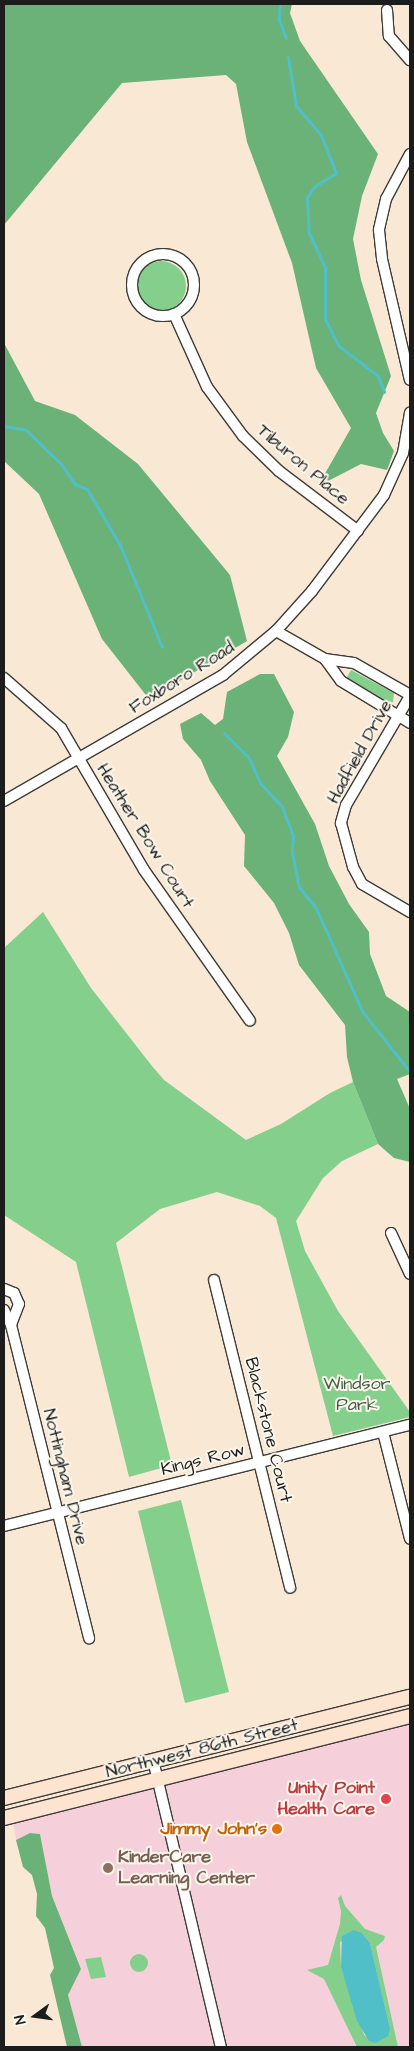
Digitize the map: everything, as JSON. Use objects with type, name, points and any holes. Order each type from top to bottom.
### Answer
[{"type":"main road","name":"Northwest 86th Street","points":[[4,1798],[410,1697]]},
{"type":"main road","name":"Northwest 86th Street","points":[[4,1818],[410,1716]]},
{"type":"street","points":[[388,10],[389,36],[410,60]]},
{"type":"street","points":[[410,154],[386,199],[379,230],[382,259],[410,373],[410,380]]},
{"type":"street","points":[[150,257],[176,257],[192,274],[192,298],[174,314],[157,316],[137,301],[134,276],[150,257]]},
{"type":"street","name":"Tiburon Place","points":[[174,314],[208,387],[243,436],[279,471],[358,531]]},
{"type":"street","name":"Foxboro Road","points":[[4,801],[223,675],[276,631],[358,531],[395,474],[410,413]]},
{"type":"street","points":[[276,631],[326,658],[354,663],[410,696]]},
{"type":"street","points":[[326,658],[341,681],[410,723]]},
{"type":"street","name":"Heather Bow Court","points":[[4,678],[61,728],[77,759],[161,896],[250,1020]]},
{"type":"street","name":"Hadfield Drive","points":[[410,696],[346,805],[341,823],[353,867],[362,884],[410,912]]},
{"type":"street","points":[[391,1233],[410,1274]]},
{"type":"street","name":"Blackstone Court","points":[[214,1280],[290,1588]]},
{"type":"street","name":"Nottingham Drive","points":[[4,1289],[14,1293],[19,1304],[11,1324]]},
{"type":"street","name":"Nottingham Drive","points":[[4,1310],[11,1324],[88,1638]]},
{"type":"street","name":"Kings Row","points":[[4,1526],[410,1425]]},
{"type":"street","points":[[383,1432],[410,1539]]},
{"type":"street","points":[[153,1760],[221,2047]]},
{"type":"shaded area","points":[[410,1723],[410,2047],[82,2047],[68,1995],[81,1968],[52,1896],[40,1834],[30,1833],[16,1840],[13,1822]]},
{"type":"green space","points":[[4,4],[292,4],[290,13],[300,41],[378,154],[362,196],[353,239],[361,280],[391,376],[376,413],[383,433],[394,451],[387,470],[361,464],[328,481],[323,477],[351,428],[316,368],[292,263],[247,142],[236,84],[226,75],[122,83],[4,225]]},
{"type":"green space","points":[[156,261],[166,261],[179,268],[186,281],[186,291],[179,304],[166,311],[156,311],[147,307],[140,300],[136,291],[136,281],[140,272],[147,265]]},
{"type":"green space","points":[[4,343],[35,401],[75,415],[138,464],[230,575],[247,641],[149,699],[102,639],[39,494],[4,461]]},
{"type":"green space","points":[[351,670],[394,693],[393,702],[387,704],[346,679]]},
{"type":"green space","points":[[260,674],[274,674],[294,712],[288,737],[277,756],[315,824],[329,866],[349,904],[369,932],[370,954],[386,996],[410,1012],[410,1074],[397,1079],[410,1109],[410,1162],[394,1158],[378,1144],[353,1082],[347,1057],[345,1025],[299,965],[289,933],[274,903],[244,866],[245,835],[210,781],[201,760],[183,739],[180,724],[201,713],[215,725],[223,719],[227,692]]},
{"type":"green space","name":"Windsor Park","points":[[43,912],[91,988],[164,1080],[246,1140],[281,1124],[330,1093],[353,1082],[378,1144],[342,1161],[323,1178],[296,1221],[305,1251],[338,1311],[410,1412],[410,1417],[333,1436],[276,1218],[260,1206],[217,1192],[160,1209],[116,1243],[172,1465],[129,1477],[76,1262],[4,1215],[4,948]]},
{"type":"green space","points":[[181,1500],[229,1692],[185,1703],[138,1511]]},
{"type":"green space","points":[[30,1833],[40,1834],[52,1896],[81,1969],[68,1995],[82,2047],[67,2047],[50,1975],[54,1968],[45,1928],[36,1916],[37,1894],[32,1875],[23,1867],[16,1840]]},
{"type":"green space","points":[[341,1895],[345,1906],[365,1929],[385,1936],[384,1940],[376,1947],[398,2047],[357,2047],[324,1979],[307,1970],[328,1965],[340,1924],[341,1911],[338,1898]],"holes":[[[362,1933],[370,1943],[390,2028],[376,2043],[364,2035],[341,1967],[340,1942]]]},
{"type":"green space","points":[[139,1954],[145,1957],[148,1963],[145,1969],[139,1972],[133,1969],[130,1963],[133,1957]]},
{"type":"green space","points":[[101,1957],[106,1977],[91,1979],[85,1959]]},
{"type":"water","points":[[354,1930],[362,1933],[370,1943],[390,2028],[388,2036],[376,2043],[369,2041],[357,2021],[341,1967],[342,1936]]},
{"type":"waterway","points":[[280,4],[279,20],[286,38]]},
{"type":"waterway","points":[[288,57],[296,106],[321,135],[336,173],[314,187],[307,197],[309,233],[325,267],[325,319],[339,346],[378,376],[384,392]]},
{"type":"waterway","points":[[4,426],[26,430],[62,465],[75,484],[87,489],[120,545],[162,647]]},
{"type":"waterway","points":[[224,733],[249,758],[260,783],[282,807],[293,836],[292,852],[299,887],[316,908],[362,1011],[410,1072]]},
{"type":"place","name":"Unity Point Health Care","points":[[386,1799]]},
{"type":"place","name":"Jimmy John's","points":[[277,1829]]},
{"type":"place","name":"KinderCare Learning Center","points":[[108,1868]]}]
